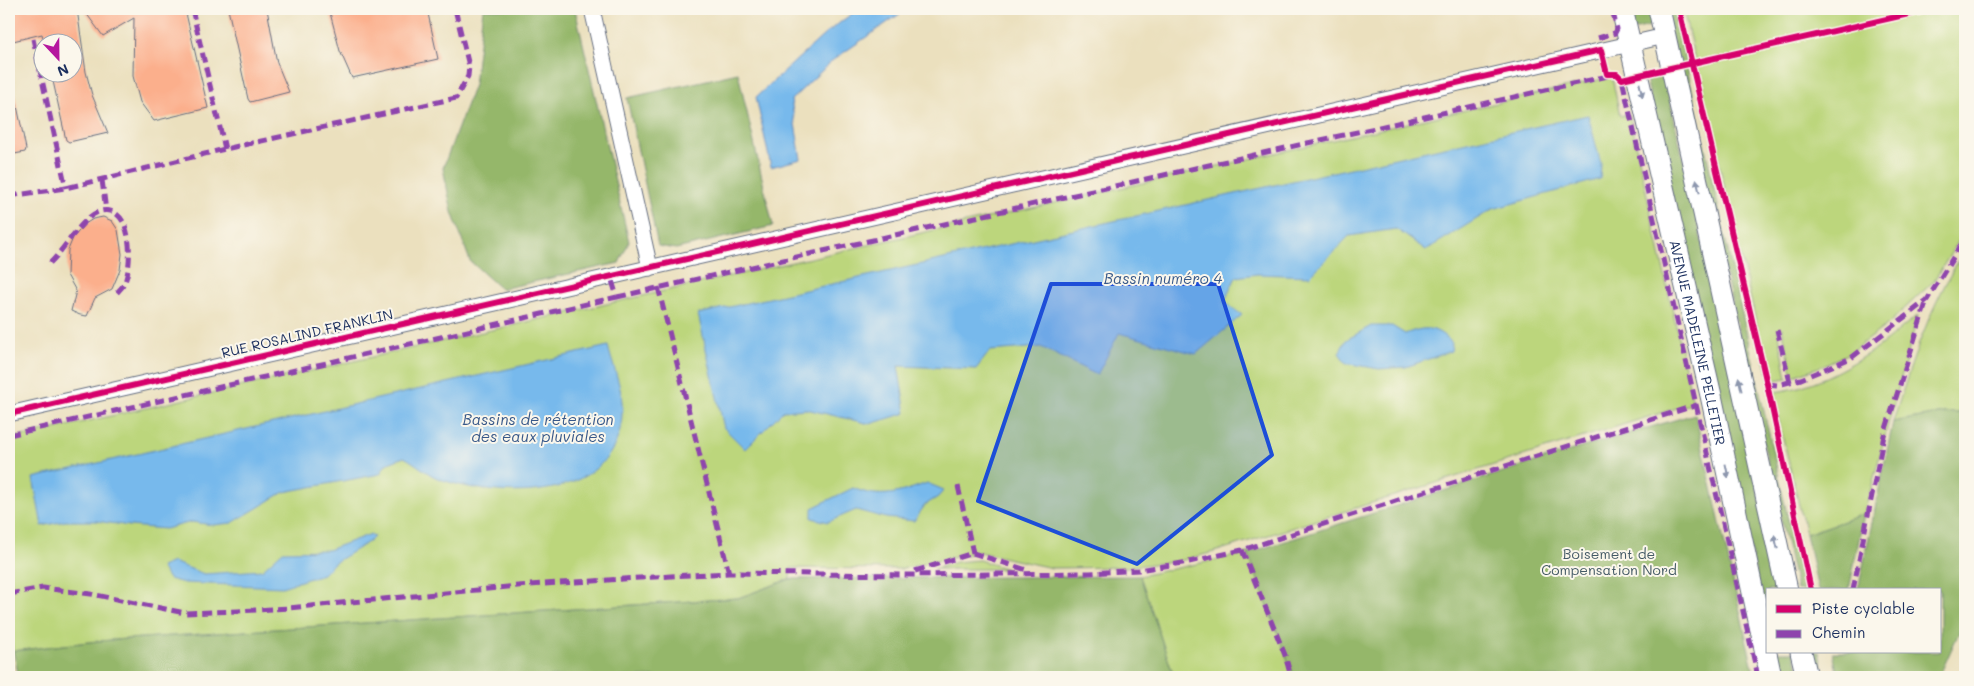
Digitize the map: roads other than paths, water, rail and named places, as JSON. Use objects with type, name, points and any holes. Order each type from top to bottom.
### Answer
[{"type":"street","points":[[592,9],[650,268]]},
{"type":"street","name":"AVENUE MADELEINE PELLETIER","points":[[1622,9],[1712,400],[1766,654]]},
{"type":"street","points":[[1659,9],[1787,588]]},
{"type":"street","name":"RUE ROSALIND FRANKLIN","points":[[9,414],[1665,36]]},
{"type":"street","name":"AVENUE MADELEINE PELLETIER","points":[[1766,654],[1771,677]]},
{"type":"street","points":[[1801,654],[1807,677]]},
{"type":"water","points":[[858,9],[907,9],[833,60],[791,100],[801,159],[771,167],[756,97],[825,34]]},
{"type":"water","name":"Bassin numéro 4","points":[[1588,115],[1601,164],[1600,179],[1493,209],[1426,250],[1396,229],[1349,236],[1310,276],[1257,274],[1236,277],[1224,302],[1242,315],[1196,354],[1119,333],[1097,375],[1041,347],[990,351],[976,369],[898,366],[906,413],[870,424],[806,409],[783,411],[745,449],[724,428],[698,314]]},
{"type":"water","points":[[1371,326],[1392,326],[1405,334],[1430,329],[1441,333],[1452,343],[1451,351],[1406,367],[1379,369],[1346,363],[1339,353],[1346,340]]},
{"type":"water","name":"Bassins de rétention des eaux pluviales","points":[[608,346],[622,402],[619,435],[606,459],[585,476],[558,487],[529,491],[498,491],[467,487],[440,479],[404,457],[386,464],[380,474],[284,492],[232,523],[213,525],[192,522],[165,529],[96,521],[65,521],[42,526],[33,478]]},
{"type":"water","points":[[927,483],[944,490],[938,497],[925,505],[914,521],[886,518],[856,510],[828,522],[812,518],[812,508],[853,488],[873,494],[890,494]]},
{"type":"water","points":[[371,534],[374,537],[370,541],[334,563],[323,574],[282,587],[184,583],[169,579],[161,567],[173,562],[204,574],[262,570],[283,551],[328,550]]},
{"type":"park label","name":"Boisement de Compensation Nord","points":[[1609,562]]}]
